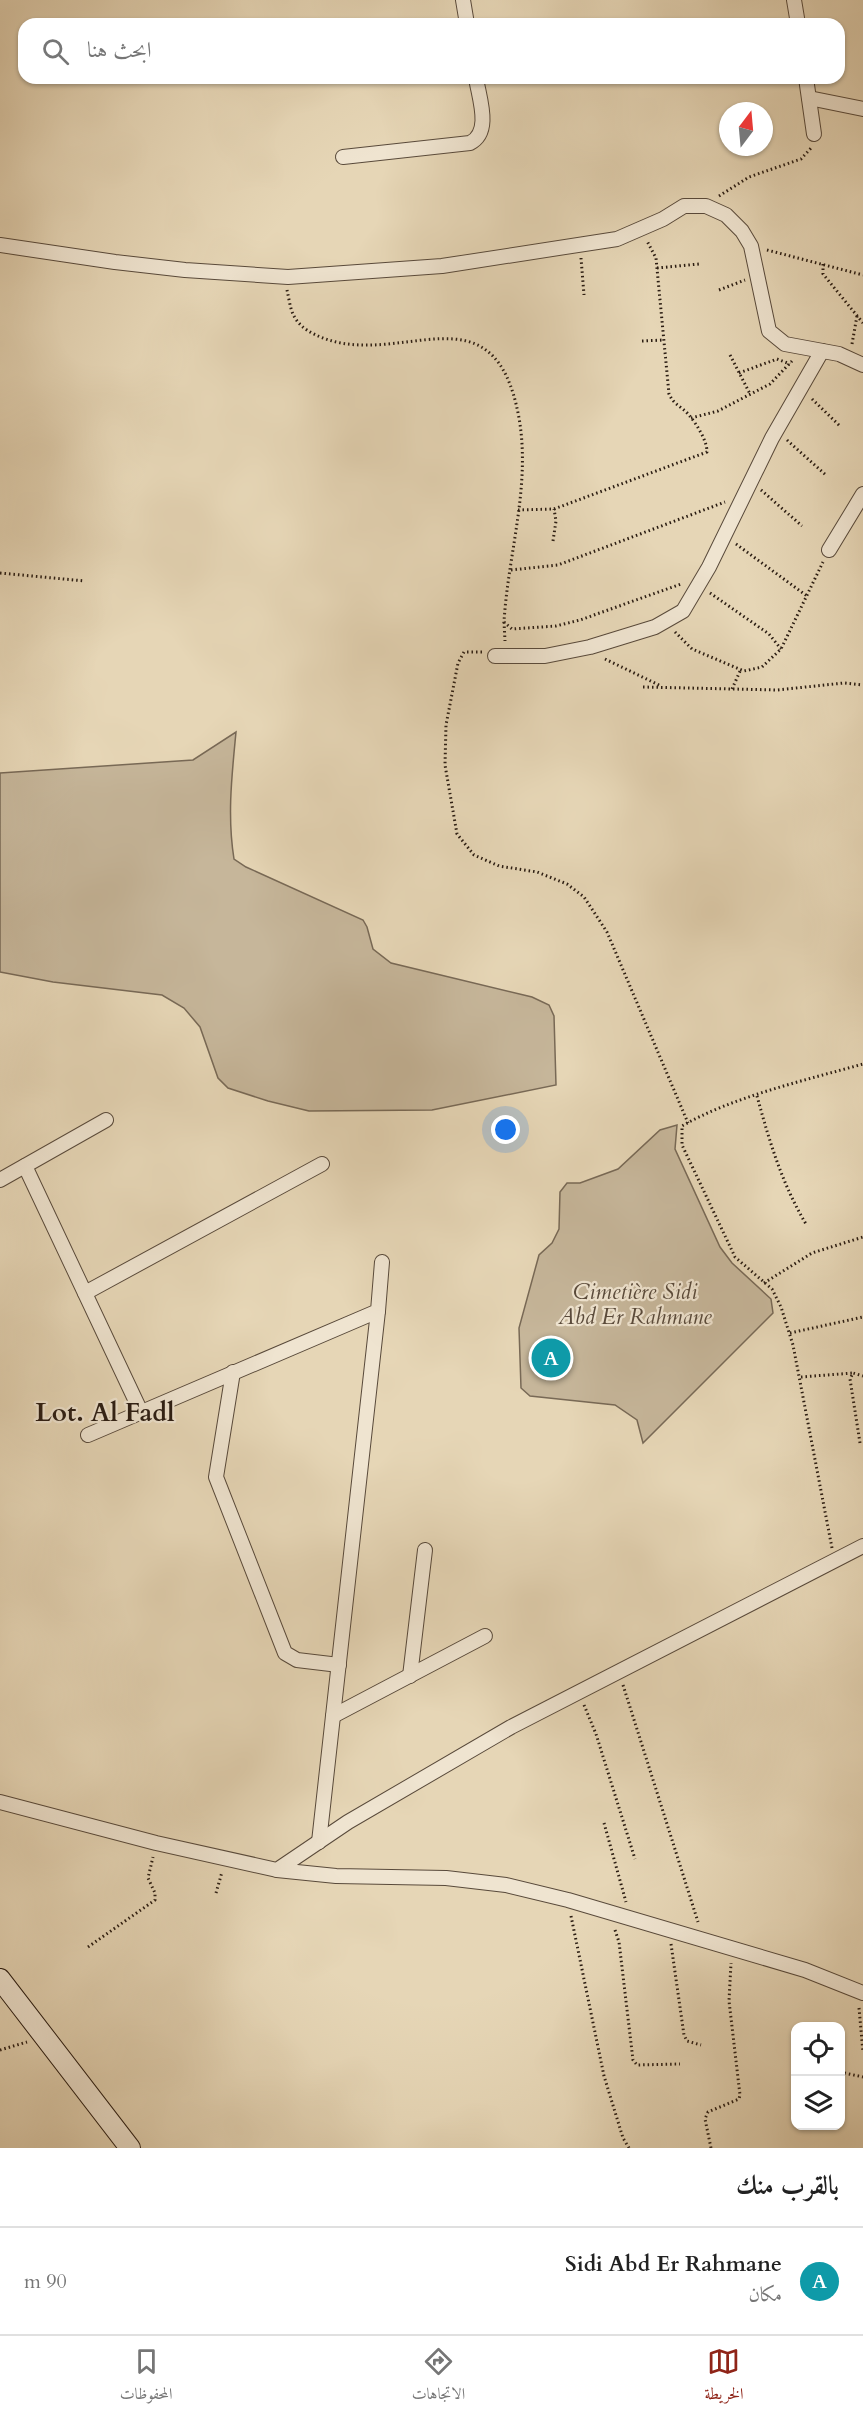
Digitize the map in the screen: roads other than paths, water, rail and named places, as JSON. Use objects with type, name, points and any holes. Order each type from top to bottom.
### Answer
[{"type":"street","points":[[464,0],[466,18]]},
{"type":"street","points":[[794,0],[797,18]]},
{"type":"street","points":[[343,157],[470,143],[476,140],[483,129],[477,84]]},
{"type":"street","points":[[807,84],[814,134]]},
{"type":"street","points":[[808,98],[863,109]]},
{"type":"street","points":[[0,245],[185,270],[282,276],[442,266],[617,239],[684,207],[706,206],[726,215],[742,231],[751,246],[768,331],[785,344],[850,358],[863,365]]},
{"type":"street","points":[[495,656],[545,656],[590,647],[655,627],[683,611],[701,581],[776,431],[822,351]]},
{"type":"street","points":[[829,550],[863,494]]},
{"type":"street","points":[[0,1180],[106,1120]]},
{"type":"street","points":[[85,1293],[322,1164]]},
{"type":"street","points":[[25,1166],[141,1412]]},
{"type":"street","points":[[319,1842],[382,1262]]},
{"type":"street","points":[[88,1435],[378,1311]]},
{"type":"street","points":[[233,1372],[216,1477],[285,1653],[297,1660],[339,1665]]},
{"type":"street","points":[[277,1870],[452,1760],[863,1546]]},
{"type":"street","points":[[410,1676],[425,1550]]},
{"type":"street","points":[[333,1716],[485,1636]]},
{"type":"street","points":[[0,1802],[156,1843],[277,1870],[336,1876],[446,1878],[507,1885],[568,1900],[805,1970],[860,1992]]},
{"type":"street","points":[[0,1979],[130,2148]]},
{"type":"place","name":"Sidi Abd Er Rahmane","points":[[551,1358]]},
{"type":"district","name":"Lot. Al Fadl","points":[[105,1412]]},
{"type":"park label","name":"Cimetière Sidi Abd Er Rahmane","points":[[635,1304]]}]
